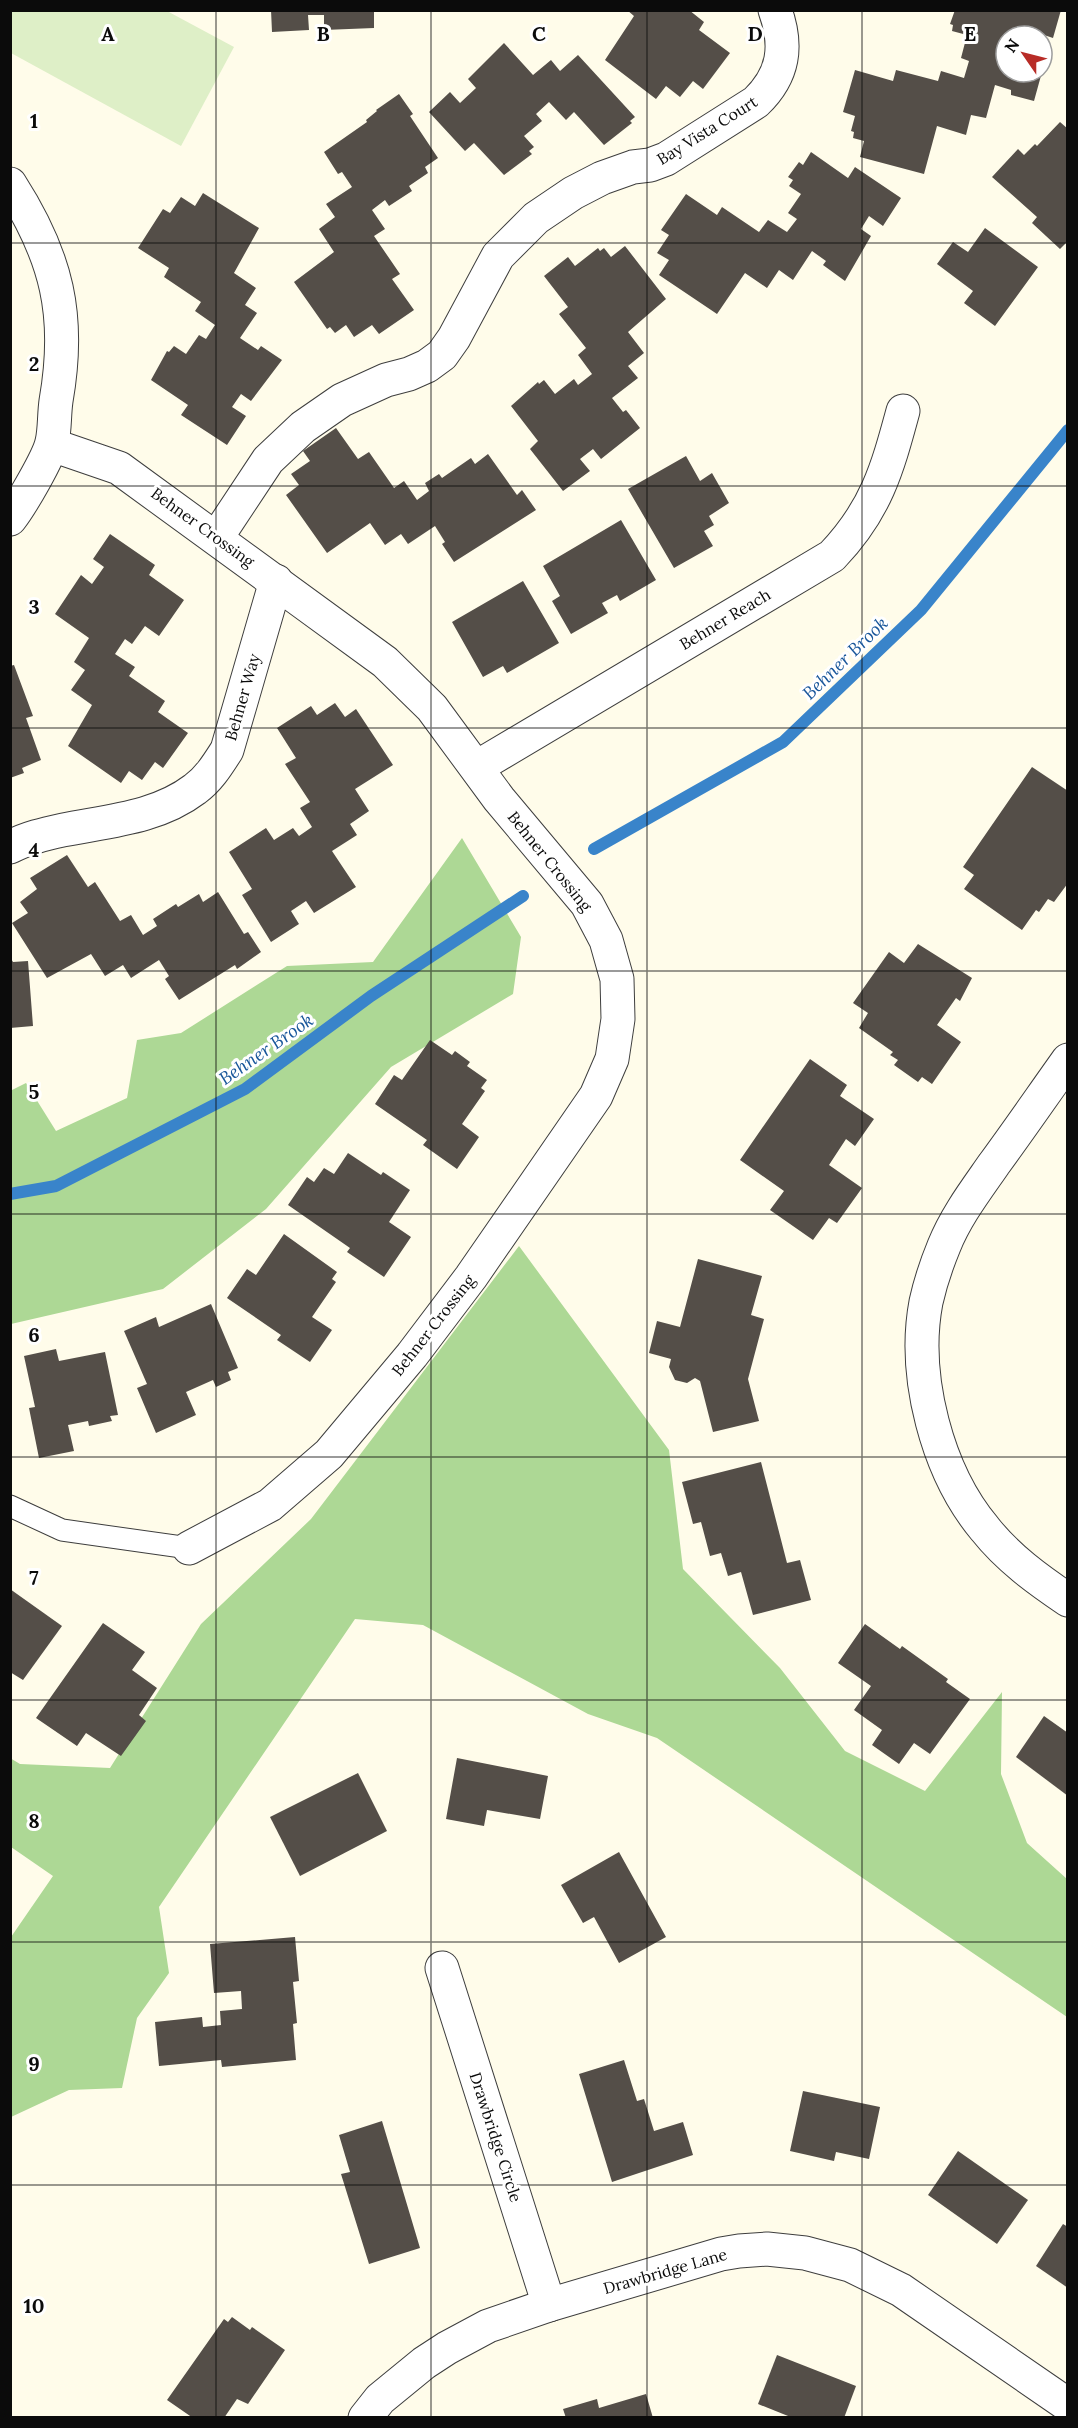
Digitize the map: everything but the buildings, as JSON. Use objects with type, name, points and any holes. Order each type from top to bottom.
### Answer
[{"type":"street","name":"Bay Vista Court","points":[[217,537],[268,460],[303,427],[342,399],[427,366],[442,354],[454,338],[498,256],[536,218],[573,193],[602,178],[666,159],[756,102],[766,93],[774,83],[781,57],[783,32],[775,10]]},
{"type":"street","points":[[10,184],[29,213],[46,248],[59,298],[63,351],[52,445],[19,507],[10,519]]},
{"type":"street","name":"Behner Reach","points":[[477,767],[832,556],[868,511],[885,476],[903,411]]},
{"type":"street","name":"Behner Crossing","points":[[52,445],[119,468],[217,537],[403,678],[432,708],[499,799],[587,903],[606,940],[616,979],[618,1018],[612,1059],[605,1078],[596,1096],[471,1277],[412,1355],[329,1454],[270,1505],[189,1548]]},
{"type":"street","name":"Behner Way","points":[[10,847],[39,836],[124,820],[175,802],[196,789],[227,750],[276,581]]},
{"type":"street","points":[[1068,1060],[963,1209],[945,1245],[926,1302],[924,1321],[925,1384],[932,1421],[943,1459],[962,1496],[984,1528],[1012,1558],[1068,1600]]},
{"type":"street","name":"Drawbridge Circle","points":[[442,1968],[549,2305]]},
{"type":"street","name":"Drawbridge Lane","points":[[365,2418],[380,2399],[408,2375],[447,2348],[488,2326],[694,2261],[739,2251],[767,2249],[806,2253],[850,2265],[892,2285],[1068,2405]]},
{"type":"lane","points":[[10,1506],[63,1530],[189,1548]]},
{"type":"green space","points":[[10,11],[167,11],[234,47],[181,146],[11,53]]},
{"type":"green space","points":[[462,838],[521,937],[513,994],[391,1067],[266,1209],[163,1289],[11,1324],[10,1091],[26,1083],[56,1131],[127,1098],[137,1040],[181,1033],[287,966],[373,962]]},
{"type":"green space","points":[[519,1246],[669,1450],[683,1569],[780,1668],[845,1751],[925,1791],[1002,1692],[1001,1774],[1027,1843],[1067,1879],[1067,2017],[657,1738],[588,1714],[423,1625],[355,1619],[159,1907],[169,1973],[137,2018],[122,2088],[69,2090],[11,2117],[11,1937],[53,1876],[11,1847],[10,1758],[20,1764],[110,1768],[201,1624],[311,1519]]},
{"type":"waterway","name":"Behner Brook","points":[[594,849],[783,742],[921,610],[1068,430]]},
{"type":"waterway","name":"Behner Brook","points":[[10,1194],[56,1186],[245,1089],[371,996],[523,896]]}]
